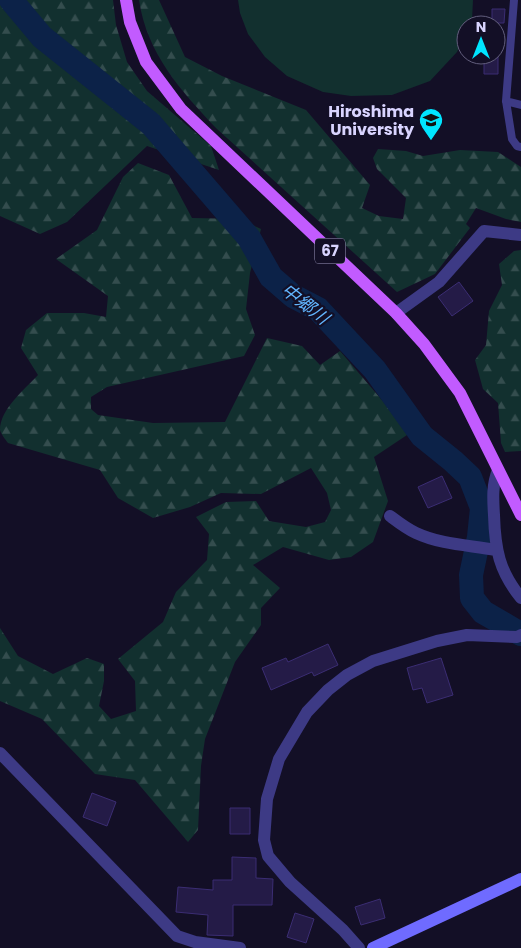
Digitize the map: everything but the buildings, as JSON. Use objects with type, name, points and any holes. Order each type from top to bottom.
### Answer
[{"type":"main road","name":"67","points":[[126,0],[130,22],[146,62],[181,109],[396,313],[424,344],[460,393],[521,514]]},
{"type":"main road","points":[[374,948],[521,879]]},
{"type":"street","points":[[396,313],[439,282],[484,231],[521,235]]},
{"type":"street","points":[[483,548],[494,481],[498,470]]},
{"type":"street","points":[[390,516],[414,533],[434,540],[455,545],[483,548],[521,598]]},
{"type":"street","points":[[359,948],[343,930],[290,882],[268,856],[264,840],[267,799],[279,759],[308,712],[328,690],[347,675],[373,661],[437,641],[467,635],[519,636]]},
{"type":"street","points":[[0,753],[177,936],[195,942],[240,948]]},
{"type":"lane","points":[[514,0],[506,100],[512,139],[517,146],[521,147]]},
{"type":"lane","points":[[506,100],[521,105]]},
{"type":"green space","points":[[0,0],[113,0],[116,25],[127,62],[147,91],[211,146],[219,170],[147,146],[67,222],[40,234],[0,216]]},
{"type":"green space","points":[[139,0],[159,0],[185,57],[222,76],[306,110],[370,185],[362,208],[379,216],[403,219],[406,198],[377,169],[373,158],[378,149],[406,151],[423,156],[460,150],[498,152],[521,167],[521,222],[506,219],[476,208],[466,224],[470,228],[435,274],[397,292],[217,129],[191,100],[158,55],[143,19]]},
{"type":"green space","points":[[238,0],[473,0],[472,15],[456,15],[456,53],[430,81],[392,95],[351,96],[323,92],[287,76],[265,57],[248,34],[240,13]]},
{"type":"green space","points":[[138,163],[169,175],[192,218],[240,219],[261,229],[250,273],[246,309],[255,335],[244,356],[107,387],[91,397],[91,409],[98,415],[153,423],[225,422],[267,338],[302,346],[320,365],[340,351],[410,433],[374,457],[388,501],[373,542],[351,557],[329,560],[283,547],[253,565],[280,588],[261,608],[261,625],[235,662],[205,739],[201,766],[198,830],[188,842],[135,780],[95,774],[42,719],[0,701],[0,628],[18,656],[53,674],[87,658],[104,664],[104,681],[99,706],[111,719],[136,711],[135,681],[118,659],[163,622],[176,592],[207,560],[209,534],[196,517],[226,502],[256,501],[269,521],[306,527],[325,522],[331,510],[327,493],[311,468],[261,494],[221,493],[190,507],[153,518],[118,498],[100,470],[8,443],[1,433],[1,422],[9,407],[38,375],[21,348],[26,330],[47,313],[84,313],[106,317],[108,296],[56,259],[97,230],[123,177]]},
{"type":"green space","points":[[521,250],[521,451],[505,452],[501,443],[498,403],[483,389],[475,360],[486,345],[489,311],[502,285],[499,264],[514,251]]},
{"type":"waterway","name":"中郷川","points":[[11,0],[42,37],[151,124],[249,238],[271,277],[293,296],[318,309],[375,370],[422,436],[470,477],[482,508],[479,537],[471,575],[472,598],[483,612],[521,634]]},
{"type":"place","name":"Hiroshima University","points":[[431,141]]}]
